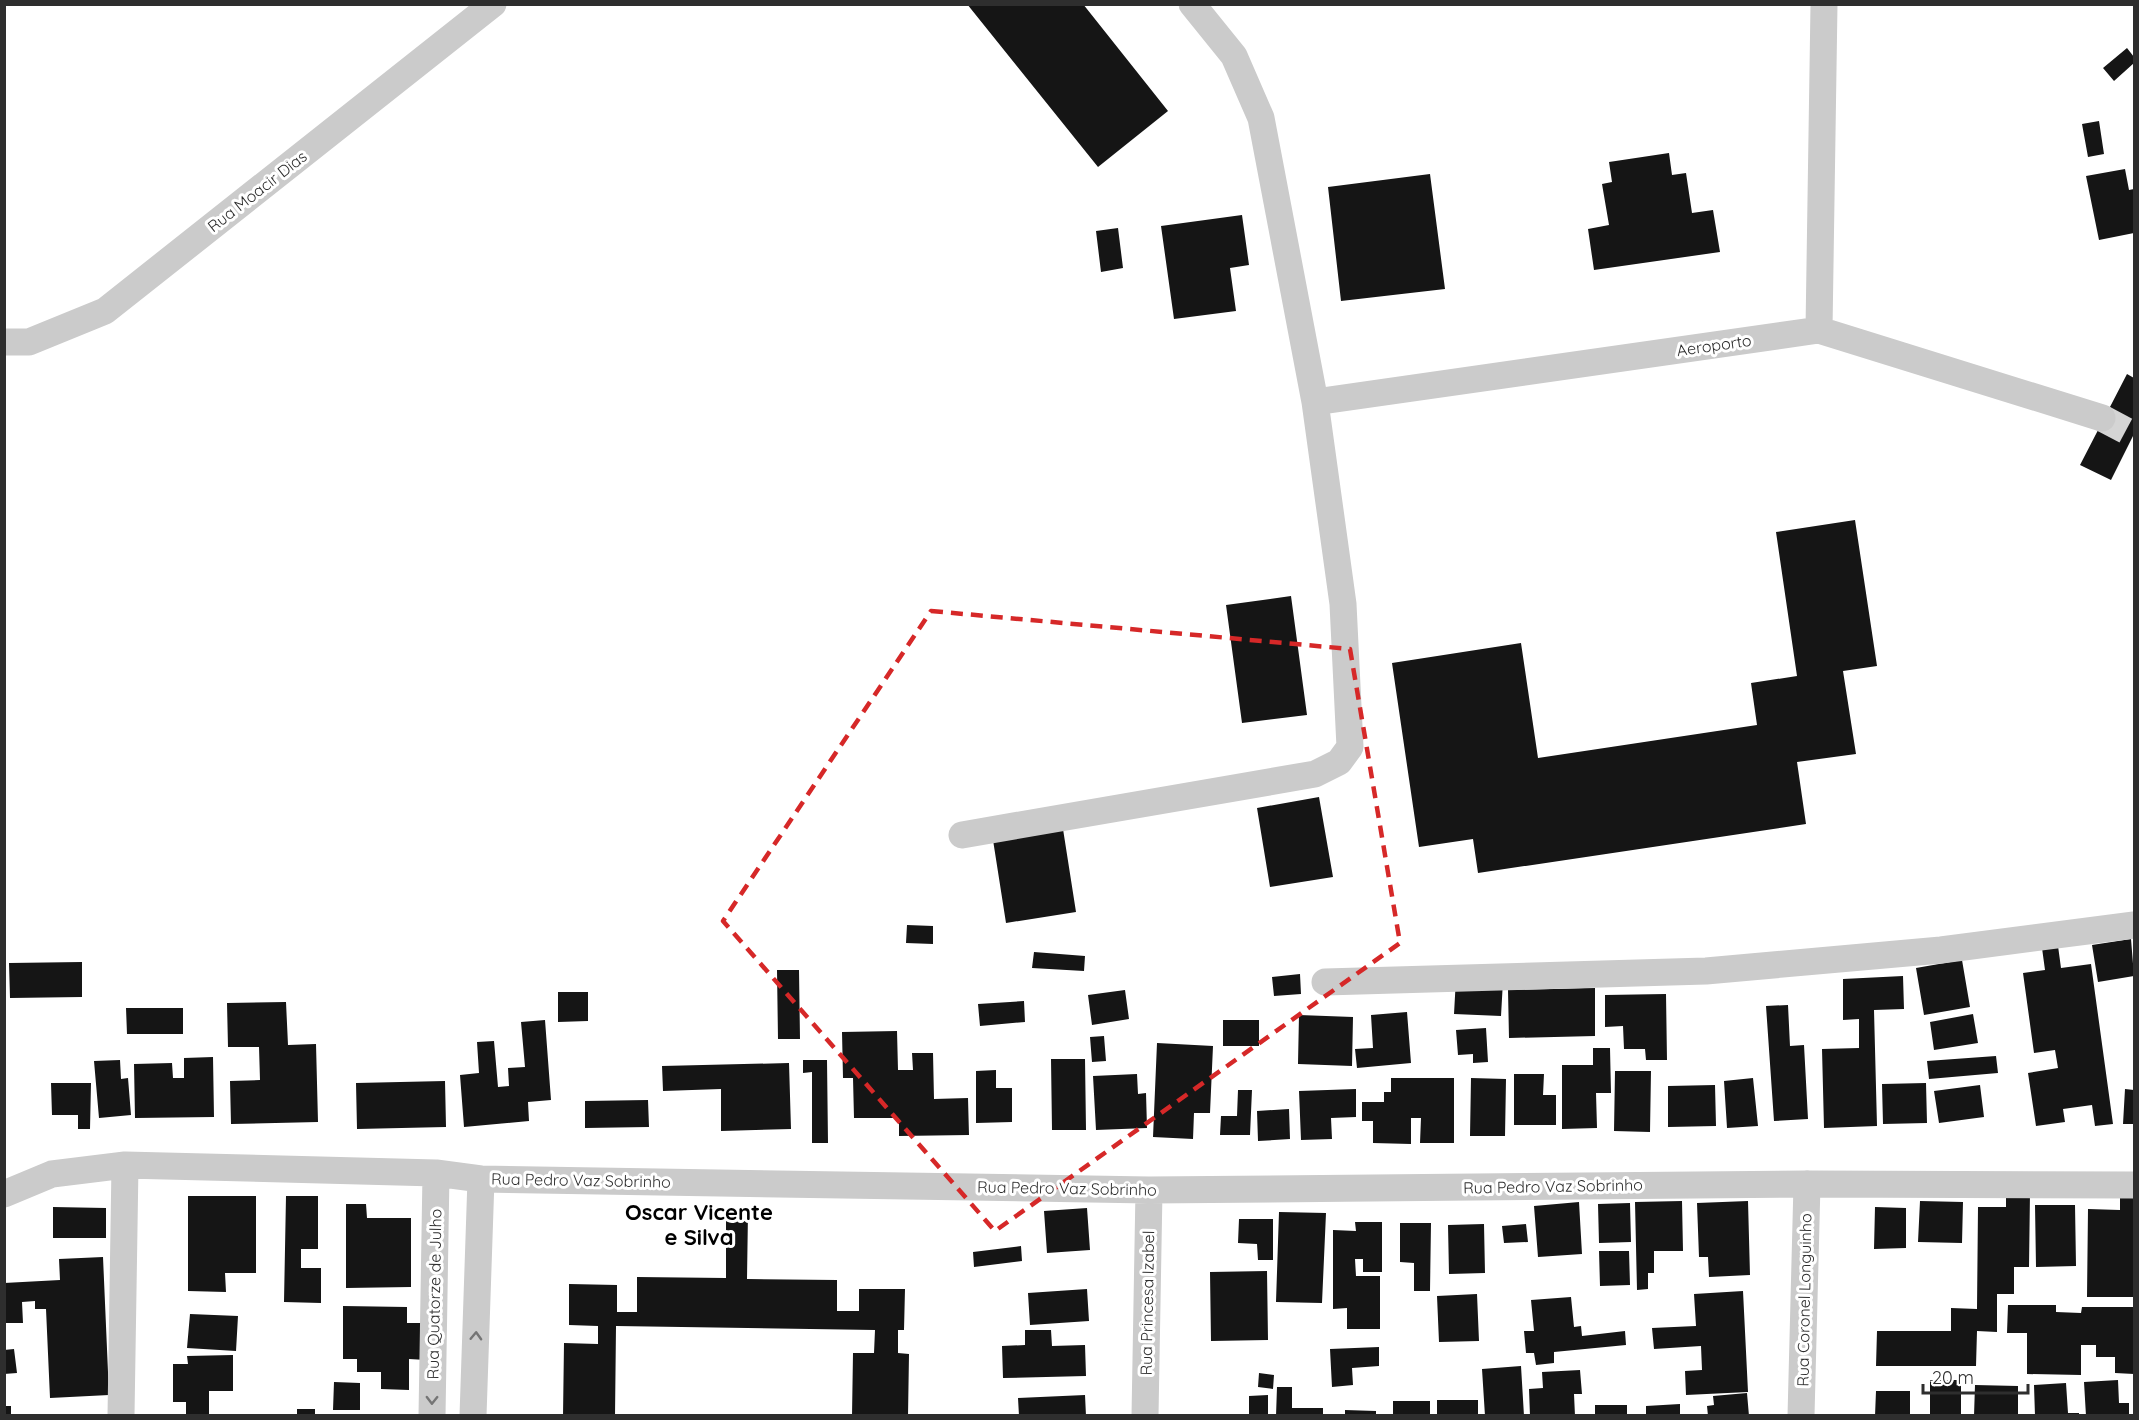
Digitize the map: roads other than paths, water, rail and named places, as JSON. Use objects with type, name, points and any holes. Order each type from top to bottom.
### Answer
[{"type":"street","name":"Rua Moacir Dias","points":[[4,342],[29,342],[105,311],[493,4]]},
{"type":"street","points":[[962,835],[1315,774],[1339,762],[1350,747],[1343,604],[1315,402],[1261,118],[1234,56],[1192,4]]},
{"type":"street","points":[[1819,330],[1824,4]]},
{"type":"street","name":"Aeroporto","points":[[1315,402],[1819,330],[2102,418]]},
{"type":"street","points":[[1325,982],[1706,971],[1941,950],[2134,925]]},
{"type":"street","points":[[121,1416],[125,1165]]},
{"type":"street","name":"Rua Pedro Vaz Sobrinho","points":[[4,1194],[52,1174],[125,1165],[436,1173],[481,1179],[1149,1190],[1807,1184],[2134,1185]]},
{"type":"street","name":"Rua Quatorze de Julho","points":[[432,1416],[436,1173]]},
{"type":"street","points":[[473,1416],[481,1179]]},
{"type":"street","name":"Rua Coronel Longuinho","points":[[1801,1416],[1807,1184]]},
{"type":"street","name":"Rua Princesa Izabel","points":[[1145,1416],[1149,1190]]},
{"type":"tunnel","points":[[2102,418],[2134,435]]},
{"type":"district","name":"Oscar Vicente e Silva","points":[[699,1224]]}]
